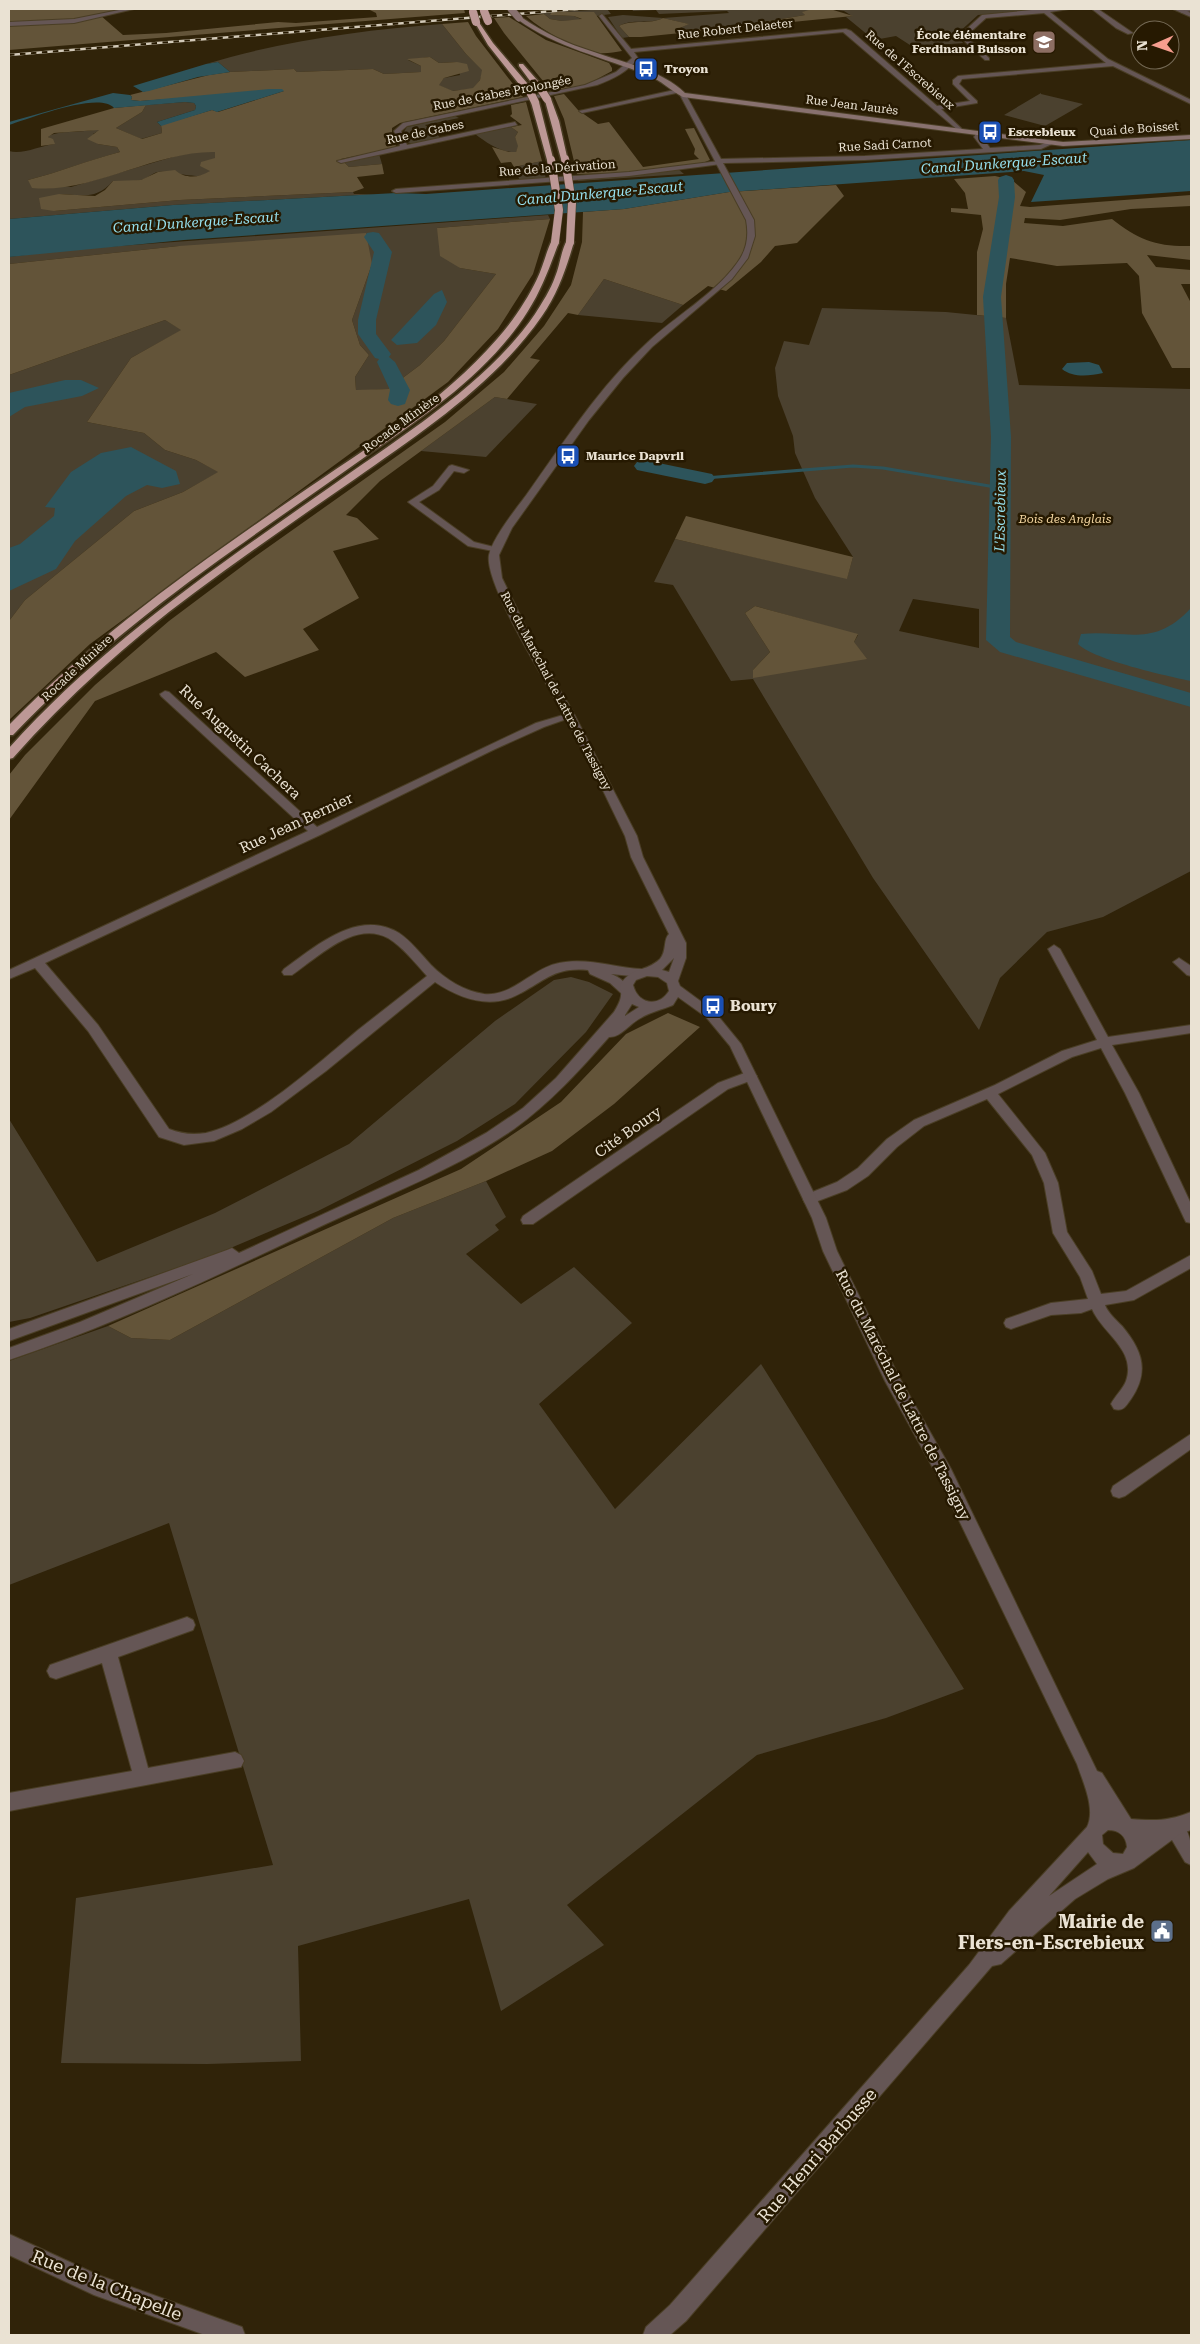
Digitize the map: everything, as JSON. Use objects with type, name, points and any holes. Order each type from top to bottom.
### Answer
[{"type":"highway","name":"Rocade Minière","points":[[9,732],[72,671],[155,603],[212,560],[397,430],[466,376],[502,339],[527,306],[544,276],[555,242],[558,210],[551,160],[535,102],[530,92],[490,44],[476,22],[473,10]]},
{"type":"highway","points":[[484,10],[489,24]]},
{"type":"highway","name":"Rocade Minière","points":[[9,755],[56,705],[137,631],[212,575],[413,433],[474,385],[508,352],[535,318],[559,276],[570,242],[573,218],[572,196],[555,121],[547,99],[516,60]]},
{"type":"main road","points":[[511,9],[519,18],[552,38],[664,80],[681,93]]},
{"type":"main road","name":"Rue Jean Jaurès","points":[[681,93],[1018,138]]},
{"type":"main road","name":"Quai de Boisset","points":[[1018,138],[1076,144],[1191,136]]},
{"type":"street","points":[[9,24],[66,21],[97,17],[131,9]]},
{"type":"street","points":[[987,59],[962,36],[984,16],[1066,9]]},
{"type":"street","points":[[1095,9],[1118,27],[1130,33]]},
{"type":"street","points":[[1179,10],[1191,9]]},
{"type":"street","points":[[1044,10],[1113,64],[1191,102]]},
{"type":"street","points":[[1179,10],[1191,15]]},
{"type":"street","points":[[602,16],[634,59],[627,65]]},
{"type":"street","name":"Rue Robert Delaeter","points":[[629,51],[844,30]]},
{"type":"street","name":"Rue de l'Escrebieux","points":[[844,30],[849,32],[960,130]]},
{"type":"street","points":[[936,108],[975,102],[956,84],[956,80],[960,77],[1113,64]]},
{"type":"street","name":"Rue de Gabes Prolongée","points":[[404,147],[397,131],[405,124],[586,87],[606,79],[627,65]]},
{"type":"street","points":[[464,470],[452,468],[436,488],[413,502],[471,544],[495,550],[507,528],[534,492],[550,465],[607,390],[663,332],[707,296],[739,266],[748,250],[752,235],[750,220],[681,93],[582,111]]},
{"type":"street","name":"Rue de Gabes","points":[[341,161],[515,124]]},
{"type":"street","points":[[978,133],[977,137],[988,150]]},
{"type":"street","name":"Rue Sadi Carnot","points":[[719,163],[865,158],[1044,146],[1052,143]]},
{"type":"street","name":"Rue de la Dérivation","points":[[396,191],[629,174],[719,163]]},
{"type":"street","name":"Rue du Maréchal de Lattre de Tassigny","points":[[495,550],[494,567],[501,587],[541,668],[570,716],[631,836],[637,857],[681,948],[674,984],[689,1000],[706,1010],[724,1028],[735,1044],[810,1199],[823,1227],[830,1251],[893,1381],[945,1474],[1085,1762],[1096,1792],[1096,1829]]},
{"type":"street","name":"Rue Augustin Cachera","points":[[166,694],[316,832]]},
{"type":"street","name":"Rue Jean Bernier","points":[[9,975],[316,832],[524,731],[570,716]]},
{"type":"street","name":"Rue du Maréchal de Lattre de Tassigny","points":[[644,972],[662,965],[671,953],[673,942],[670,924]]},
{"type":"street","points":[[288,972],[340,937],[355,930],[369,928],[383,930],[394,936],[435,976],[468,995],[494,998],[508,995],[550,970],[566,966],[590,966],[661,974],[674,984],[672,998],[624,1022],[582,1058]]},
{"type":"street","points":[[1054,949],[1132,1093],[1191,1218]]},
{"type":"street","points":[[38,962],[93,1028],[164,1133],[174,1139],[183,1141],[200,1140],[216,1136],[286,1096],[435,976]]},
{"type":"street","points":[[1178,962],[1191,972]]},
{"type":"street","points":[[566,966],[597,972],[614,980],[639,1004],[657,1005]]},
{"type":"street","points":[[9,1354],[178,1288],[308,1226],[437,1168],[486,1141],[536,1104],[582,1058],[619,1015],[627,1001],[631,979],[644,972]]},
{"type":"street","name":"Rue du Maréchal de Lattre de Tassigny","points":[[657,1005],[690,1010],[724,1028]]},
{"type":"street","points":[[810,1199],[842,1186],[863,1172],[892,1143],[919,1123],[989,1093],[1067,1054],[1104,1042],[1191,1029]]},
{"type":"street","name":"Cité Boury","points":[[528,1220],[723,1086],[750,1076]]},
{"type":"street","points":[[989,1093],[1026,1136],[1040,1158],[1051,1183],[1060,1233],[1087,1275],[1105,1318],[1123,1338],[1133,1355],[1135,1375],[1132,1385],[1119,1404]]},
{"type":"street","points":[[9,1335],[308,1226]]},
{"type":"street","points":[[1011,1323],[1041,1312],[1081,1307],[1097,1301],[1136,1292],[1191,1261]]},
{"type":"street","points":[[1119,1491],[1191,1441]]},
{"type":"street","points":[[56,1671],[187,1625]]},
{"type":"street","points":[[108,1653],[142,1777]]},
{"type":"street","points":[[9,1802],[235,1762]]},
{"type":"street","name":"Rue du Maréchal de Lattre de Tassigny","points":[[1085,1762],[1126,1826]]},
{"type":"street","points":[[1126,1826],[1136,1843],[1136,1849],[1126,1861],[1109,1862],[1100,1856],[1093,1843],[1096,1829],[1112,1821],[1126,1826],[1156,1830],[1174,1828],[1191,1821]]},
{"type":"street","points":[[1174,1828],[1191,1856]]},
{"type":"street","name":"Rue Henri Barbusse","points":[[976,1972],[1045,1911],[1099,1874],[1126,1861],[1174,1828]]},
{"type":"street","name":"Rue Henri Barbusse","points":[[654,2335],[678,2313],[976,1972],[1004,1932],[1096,1829]]},
{"type":"street","name":"Rue de la Chapelle","points":[[9,2244],[94,2284],[234,2335]]},
{"type":"green space","points":[[607,9],[611,14],[596,16],[594,13],[552,13],[551,15],[574,16],[583,20],[562,21],[550,19],[544,14],[524,14]]},
{"type":"green space","points":[[632,9],[813,10],[803,12],[805,15],[735,27],[681,30],[680,28],[688,24],[663,18],[729,13],[727,11],[659,14],[656,10],[633,11]]},
{"type":"green space","points":[[830,9],[1047,9],[978,15],[957,34],[963,43],[913,47],[896,36],[874,40],[846,17],[852,16],[844,11]]},
{"type":"green space","points":[[623,15],[663,18],[652,21],[630,22],[619,26],[629,37],[622,38],[608,17]]},
{"type":"green space","points":[[442,24],[466,54],[483,70],[480,80],[473,89],[452,91],[438,85],[444,78],[460,75],[457,62],[439,63],[430,57],[408,60],[421,66],[422,72],[384,74],[373,69],[297,72],[294,69],[230,72],[218,62],[206,64],[264,49],[322,38]]},
{"type":"green space","points":[[1041,93],[1083,104],[1045,126],[1004,115]]},
{"type":"green space","points":[[194,103],[196,106],[195,110],[157,122],[161,126],[162,133],[141,139],[116,128],[142,112],[146,105]]},
{"type":"green space","points":[[455,116],[459,118],[425,125],[441,138],[413,144],[407,142],[403,133],[407,127]]},
{"type":"green space","points":[[511,127],[518,132],[515,137],[519,146],[516,152],[500,149],[475,134]]},
{"type":"green space","points":[[100,130],[93,134],[98,144],[117,147],[120,152],[28,180],[71,187],[176,156],[200,151],[215,152],[214,164],[210,171],[204,175],[196,176],[158,172],[141,180],[113,181],[95,194],[59,194],[54,211],[180,200],[353,192],[354,194],[377,194],[173,205],[9,219],[9,151],[25,151],[54,144],[48,136],[53,134]]},
{"type":"green space","points":[[379,154],[382,164],[349,167],[344,162]]},
{"type":"green space","points":[[542,161],[546,179],[520,181],[514,167]]},
{"type":"green space","points":[[678,169],[684,174],[578,181],[578,179]]},
{"type":"green space","points":[[548,215],[550,219],[437,228],[460,268],[496,274],[444,341],[420,365],[388,389],[356,391],[355,377],[369,355],[360,345],[352,320],[372,264],[179,246],[9,264],[9,257],[64,250]]},
{"type":"green space","points":[[604,279],[683,305],[662,323],[578,315]]},
{"type":"green space","name":"Bois des Anglais","points":[[822,308],[946,312],[1006,318],[1019,385],[1191,389],[1191,871],[1103,917],[1047,932],[1000,978],[979,1030],[873,878],[753,679],[731,681],[673,585],[654,582],[675,539],[847,578],[853,557],[815,498],[795,453],[793,436],[778,396],[775,368],[784,341],[809,345]],"holes":[[[913,599],[979,609],[979,648],[899,631]],[[755,606],[858,635],[854,642],[753,670],[770,652],[745,613]]]},
{"type":"green space","points":[[165,320],[182,330],[131,358],[87,422],[144,433],[165,450],[196,460],[219,472],[183,492],[134,511],[25,600],[9,621],[9,375]]},
{"type":"green space","points":[[495,397],[537,404],[486,457],[421,451]]},
{"type":"green space","points":[[571,977],[589,982],[613,994],[586,1032],[515,1104],[457,1141],[318,1211],[214,1255],[30,1318],[9,1322],[9,1119],[97,1262],[215,1213],[349,1144],[495,1021],[554,980]]},
{"type":"green space","points":[[486,1181],[506,1217],[495,1225],[499,1230],[466,1254],[521,1304],[574,1267],[632,1323],[539,1404],[615,1509],[761,1364],[964,1689],[886,1718],[757,1755],[567,1905],[604,1945],[501,2011],[469,1899],[298,1946],[301,2061],[207,2064],[61,2063],[76,1898],[273,1865],[169,1523],[9,1585],[9,1361],[108,1326],[131,1338],[170,1340],[393,1218]]},
{"type":"shaded area","points":[[9,9],[123,9],[100,15],[123,35],[166,33],[278,22],[296,23],[377,17],[376,13],[368,9],[464,9],[465,13],[9,50]]},
{"type":"shaded area","points":[[812,9],[830,9],[853,16],[641,37],[629,37],[619,26],[663,18],[689,24],[680,28],[681,30],[735,27],[805,15],[802,12]]},
{"type":"shaded area","points":[[552,12],[594,12],[622,51],[599,53],[579,47],[551,34],[526,16],[544,14],[550,19],[562,21],[582,19],[574,16],[550,15]]},
{"type":"shaded area","points":[[509,17],[546,40],[609,63],[612,71],[588,84],[552,92],[494,18]]},
{"type":"shaded area","points":[[468,22],[476,36],[523,97],[400,123],[392,128],[396,145],[394,148],[341,159],[349,167],[382,164],[384,174],[357,177],[364,188],[353,192],[180,200],[54,211],[41,209],[39,198],[59,194],[95,196],[105,190],[113,181],[141,180],[158,172],[175,170],[188,176],[201,175],[210,171],[200,166],[201,162],[215,158],[215,152],[169,158],[77,185],[55,188],[32,188],[28,180],[120,152],[117,147],[98,144],[87,139],[99,130],[54,133],[48,137],[53,139],[55,144],[41,146],[41,129],[114,108],[146,105],[142,112],[116,128],[142,139],[162,133],[161,125],[212,110],[218,112],[284,91],[140,101],[131,100],[132,97],[130,95],[209,75],[230,72],[294,69],[297,72],[373,69],[384,74],[421,72],[421,66],[407,59],[430,57],[439,63],[457,62],[467,64],[469,71],[444,78],[439,85],[453,91],[473,88],[480,80],[482,70],[466,54],[442,24]]},
{"type":"shaded area","points":[[564,94],[578,110],[598,124],[609,122],[643,167],[699,159],[694,154],[695,149],[685,129],[694,128],[710,160],[700,164],[622,173],[577,174],[564,119],[554,96]]},
{"type":"shaded area","points":[[526,102],[542,161],[514,167],[511,162],[501,163],[492,147],[516,152],[518,146],[515,137],[518,132],[511,127],[522,125],[510,116],[512,114],[511,105]]},
{"type":"shaded area","points":[[995,176],[1012,180],[1026,192],[1020,206],[1030,207],[1191,195],[1191,206],[1131,209],[1060,220],[1025,218],[1024,223],[1063,226],[1112,219],[1149,241],[1168,245],[1191,246],[1191,260],[1147,255],[1156,267],[1191,270],[1191,284],[1181,284],[1191,303],[1191,368],[1172,368],[1142,313],[1139,276],[1127,263],[1057,266],[1010,258],[1006,284],[1006,318],[977,315],[977,252],[983,229],[981,215],[951,212],[951,208],[968,209],[965,193],[954,179]]},
{"type":"shaded area","points":[[836,185],[844,196],[797,243],[775,246],[761,262],[726,291],[708,286],[683,305],[604,279],[578,315],[568,313],[530,358],[540,360],[507,399],[495,397],[380,481],[346,515],[357,518],[379,539],[333,551],[359,598],[303,629],[319,650],[245,677],[216,652],[95,701],[9,820],[9,775],[25,755],[95,685],[169,621],[253,558],[445,422],[504,372],[544,326],[571,285],[582,242],[583,212],[624,209],[729,192]]},
{"type":"shaded area","points":[[550,219],[533,274],[498,329],[448,382],[90,644],[9,720],[9,621],[25,600],[134,511],[183,492],[218,472],[196,460],[165,450],[144,433],[87,422],[131,358],[181,330],[165,320],[9,375],[9,264],[179,246],[366,233],[372,264],[352,320],[360,345],[369,355],[355,377],[356,390],[388,389],[420,365],[444,341],[496,274],[460,268],[440,256],[437,228]]},
{"type":"shaded area","points":[[686,516],[853,557],[847,579],[675,539]]},
{"type":"shaded area","points":[[755,606],[858,634],[854,642],[867,659],[753,678],[753,670],[770,652],[745,613]]},
{"type":"shaded area","points":[[668,1013],[700,1027],[614,1104],[552,1151],[486,1181],[393,1218],[170,1340],[131,1338],[108,1326],[461,1169],[561,1102],[626,1034]]},
{"type":"water","points":[[218,62],[230,72],[198,77],[143,92],[133,86],[206,64]]},
{"type":"water","points":[[282,89],[284,91],[217,112],[212,110],[161,126],[157,122],[195,110],[196,106],[194,103],[185,102],[114,108],[106,104],[79,104],[9,125],[9,122],[113,93],[130,95],[132,97],[131,100],[140,101]]},
{"type":"water","name":"Canal Dunkerque-Escaut","points":[[1191,140],[1191,191],[1031,202],[1044,175],[1024,171],[729,192],[624,209],[184,240],[9,257],[9,219],[173,205],[396,193],[426,194]]},
{"type":"water","points":[[442,290],[447,302],[436,325],[417,343],[397,345],[391,340],[434,294]]},
{"type":"water","points":[[1089,362],[1099,365],[1103,373],[1076,375],[1062,369],[1067,363]]},
{"type":"water","points":[[65,380],[81,380],[99,388],[82,396],[25,407],[9,417],[9,393]]},
{"type":"water","points":[[131,447],[176,471],[180,484],[162,488],[147,485],[126,496],[75,541],[56,569],[9,591],[9,548],[20,544],[54,516],[55,508],[45,507],[71,472],[101,453]]},
{"type":"water","points":[[1191,608],[1191,681],[1114,661],[1086,650],[1078,644],[1081,634],[1127,635],[1152,633],[1178,620]]},
{"type":"waterway","name":"L'Escrebieux","points":[[1006,180],[1007,197],[992,297],[1001,437],[998,640],[1008,647],[1191,700]]},
{"type":"waterway","points":[[373,237],[383,252],[367,320],[367,334],[382,354]]},
{"type":"waterway","points":[[386,362],[400,390],[398,400]]},
{"type":"waterway","points":[[644,466],[705,478]]},
{"type":"waterway","points":[[705,478],[853,466],[883,468],[1001,488]]},
{"type":"railway","points":[[9,55],[578,9]]},
{"type":"place","name":"École élémentaire Ferdinand Buisson","points":[[1044,42]]},
{"type":"place","name":"Troyon","points":[[646,69]]},
{"type":"place","name":"Escrebieux","points":[[990,132]]},
{"type":"place","name":"Maurice Dapvril","points":[[568,456]]},
{"type":"place","name":"Boury","points":[[713,1006]]},
{"type":"place","name":"Mairie de Flers-en-Escrebieux","points":[[1162,1931]]}]
